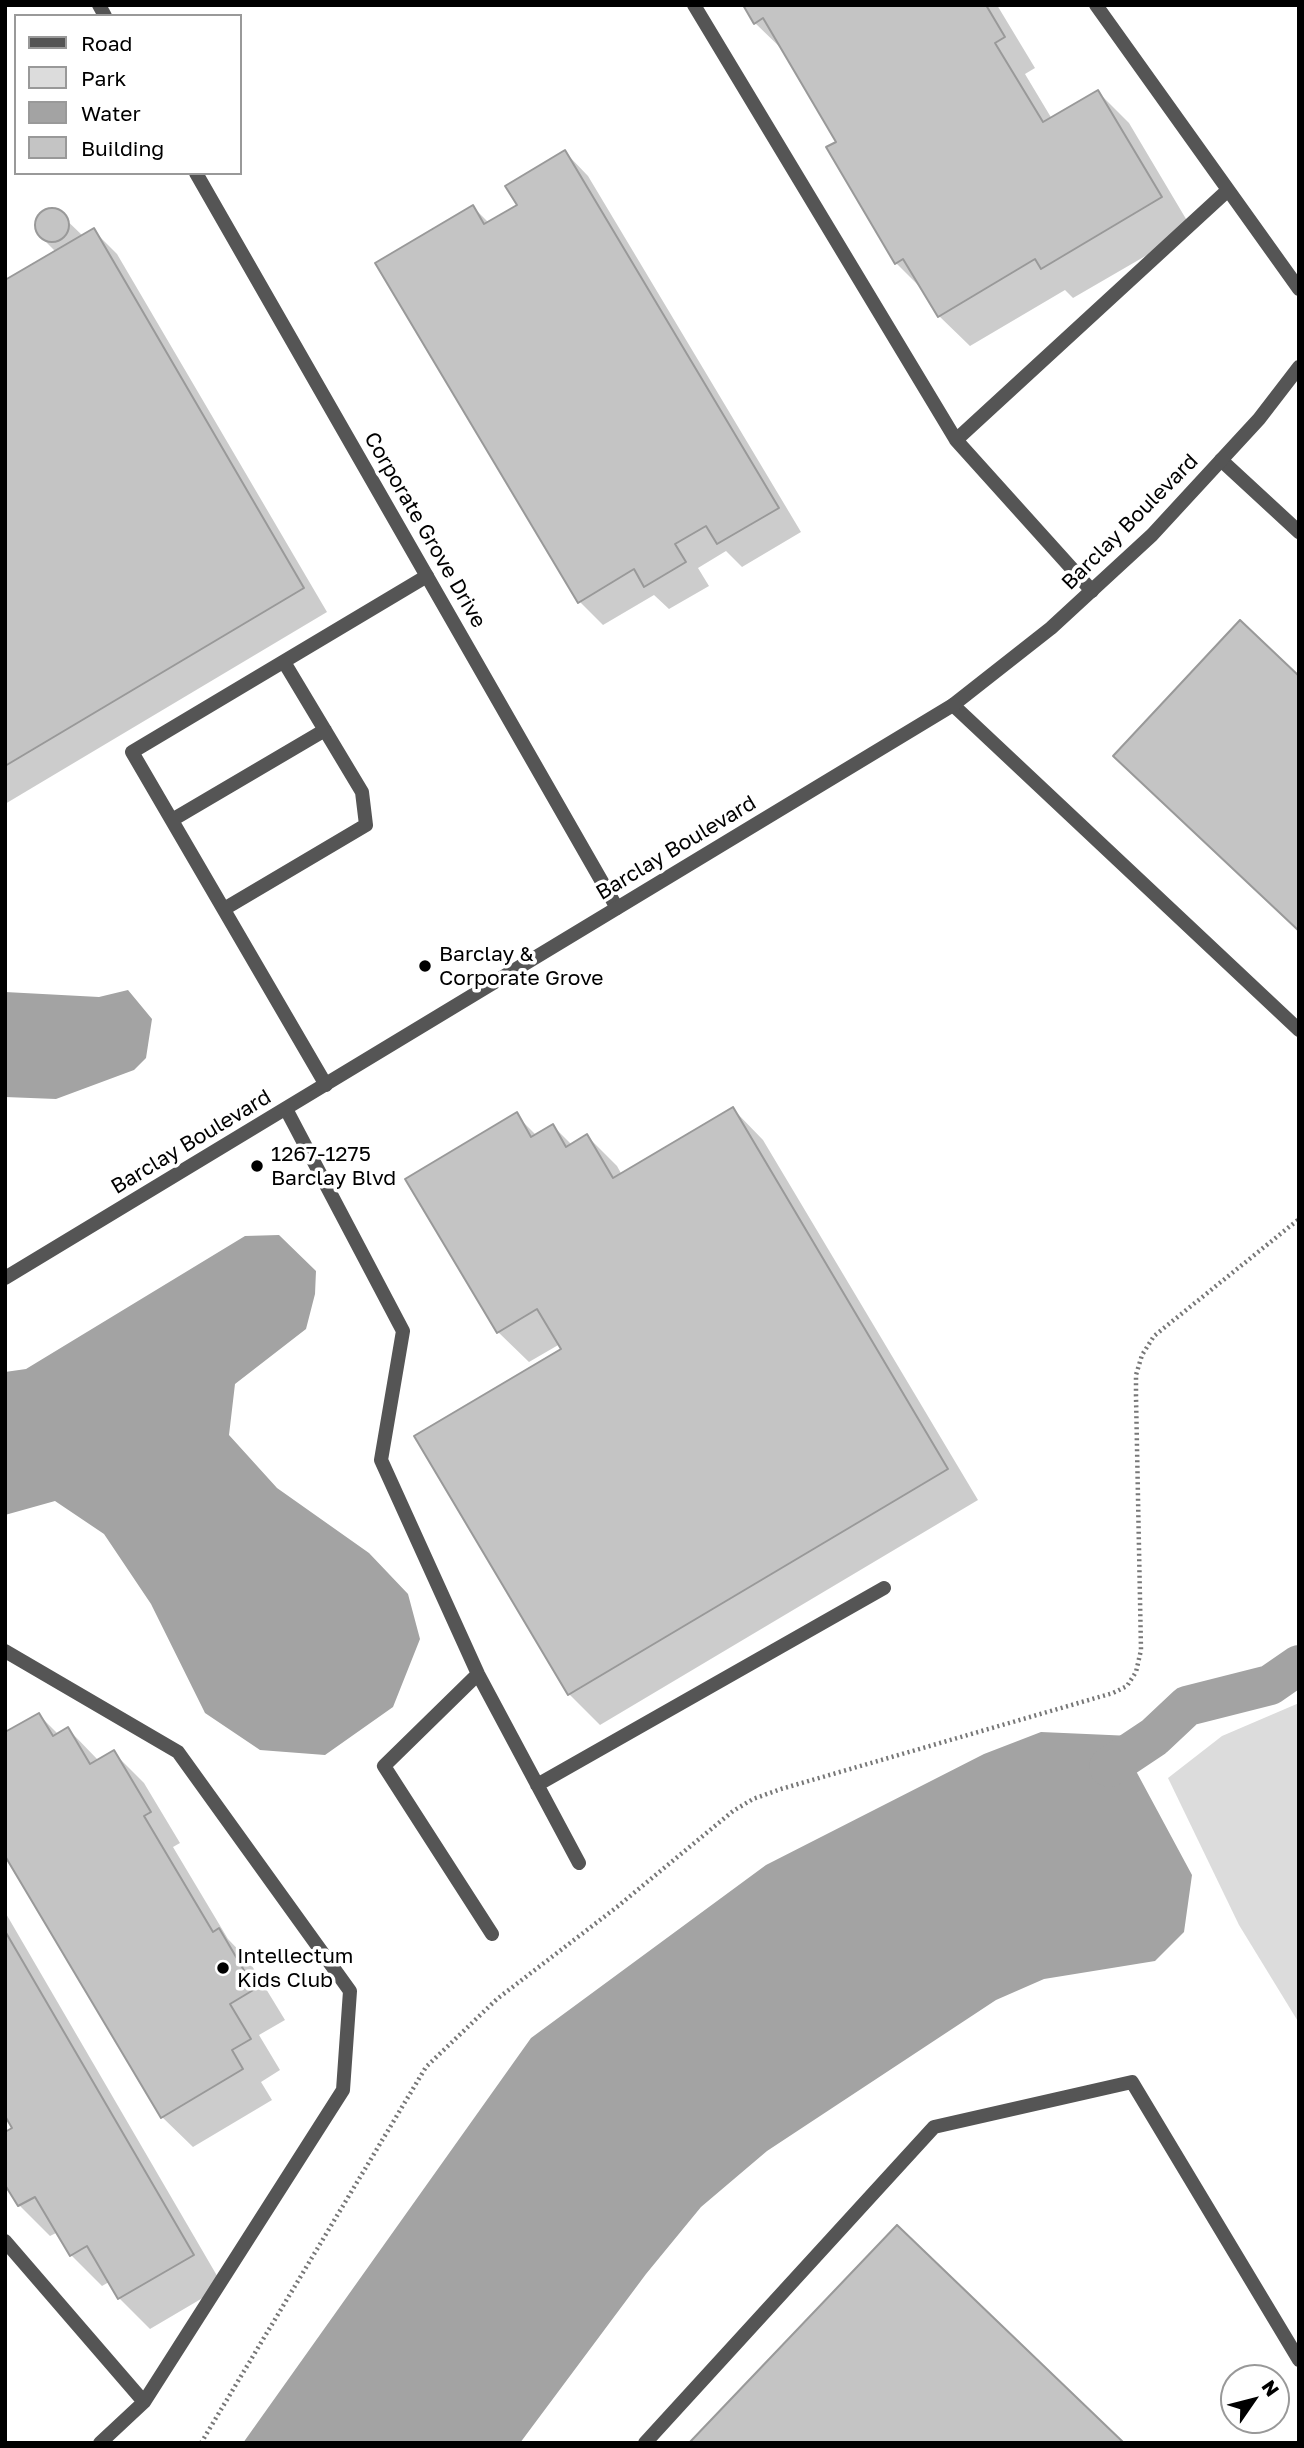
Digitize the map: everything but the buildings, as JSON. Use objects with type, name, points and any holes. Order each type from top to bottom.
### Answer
[{"type":"street","points":[[694,5],[956,440],[1092,590]]},
{"type":"street","points":[[1096,5],[1299,289]]},
{"type":"street","name":"Corporate Grove Drive","points":[[197,175],[617,908]]},
{"type":"street","points":[[956,440],[1228,190]]},
{"type":"street","name":"Barclay Boulevard","points":[[5,1278],[953,705],[1051,628],[1152,535],[1259,419],[1299,367]]},
{"type":"street","points":[[1221,460],[1299,532]]},
{"type":"street","points":[[326,1085],[132,752],[427,576]]},
{"type":"street","points":[[224,909],[366,825],[362,792],[284,662]]},
{"type":"street","points":[[953,705],[1299,1030]]},
{"type":"street","points":[[172,820],[325,730]]},
{"type":"street","points":[[286,1109],[403,1331],[381,1460],[478,1674],[579,1863]]},
{"type":"street","points":[[537,1785],[884,1588]]},
{"type":"street","points":[[5,1651],[178,1752],[349,1991],[343,2090],[144,2402],[100,2443]]},
{"type":"street","points":[[478,1674],[384,1766],[492,1934]]},
{"type":"street","points":[[645,2443],[934,2127],[1132,2082],[1299,2360]]},
{"type":"street","points":[[5,2241],[144,2402]]},
{"type":"path","points":[[201,2443],[426,2067],[497,1999],[617,1908],[733,1811],[753,1799],[1113,1693],[1127,1686],[1136,1672],[1142,1650],[1136,1375],[1142,1355],[1154,1336],[1299,1219]]},
{"type":"green space","points":[[1299,1703],[1299,2023],[1239,1925],[1168,1778],[1222,1736]]},
{"type":"water","points":[[128,990],[152,1019],[146,1058],[134,1070],[56,1099],[5,1097],[5,992],[99,997]]},
{"type":"water","points":[[279,1235],[316,1271],[315,1294],[306,1329],[235,1384],[229,1435],[277,1488],[369,1553],[408,1594],[420,1639],[393,1707],[325,1755],[260,1750],[205,1713],[151,1604],[104,1534],[55,1501],[5,1515],[5,1372],[26,1369],[245,1236]]},
{"type":"water","points":[[1041,1732],[1154,1737],[1136,1771],[1192,1875],[1184,1932],[1155,1961],[1044,1979],[996,2000],[767,2151],[701,2207],[646,2274],[520,2443],[243,2443],[531,2038],[766,1865],[984,1754]]},
{"type":"waterway","points":[[1109,1767],[1154,1737],[1187,1706],[1270,1685],[1299,1665]]},
{"type":"place","name":"Barclay & Corporate Grove","points":[[425,966]]},
{"type":"place","name":"1267-1275 Barclay Blvd","points":[[257,1166]]},
{"type":"place","name":"Intellectum Kids Club","points":[[223,1968]]}]
